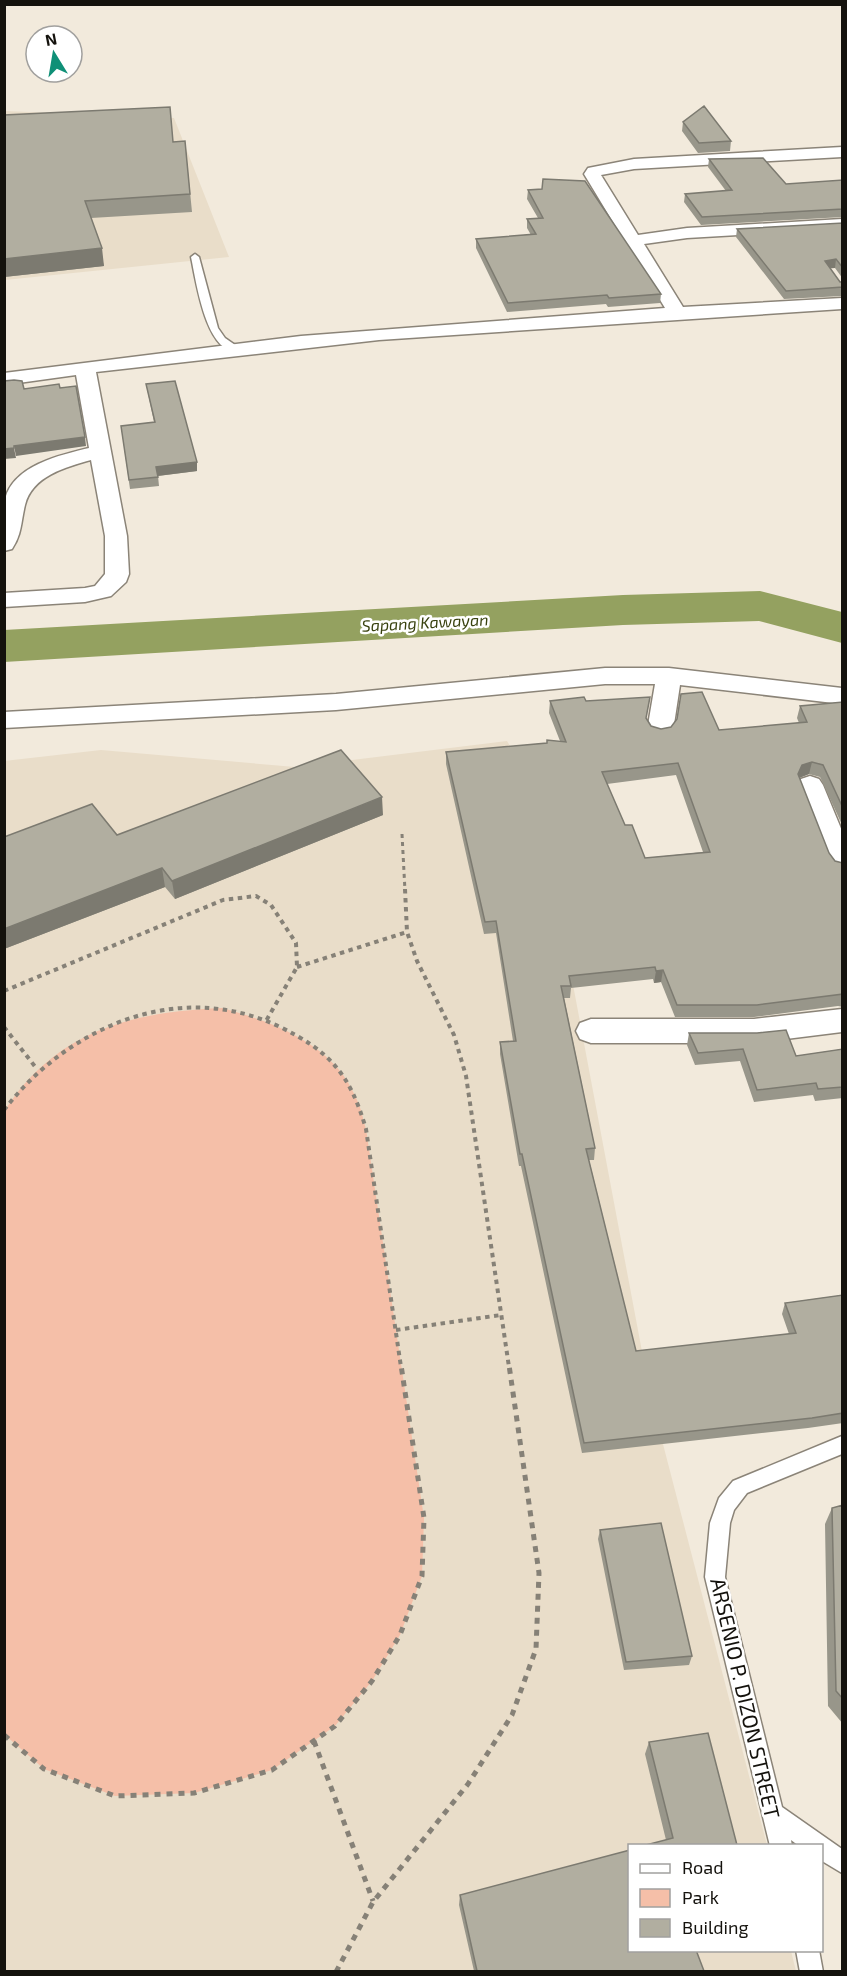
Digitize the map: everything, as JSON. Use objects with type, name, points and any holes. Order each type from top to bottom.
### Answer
[{"type":"street","points":[[677,312],[592,174],[598,169],[633,164],[843,152]]},
{"type":"street","points":[[633,242],[678,234],[843,224]]},
{"type":"street","points":[[4,380],[235,349],[457,328],[677,312],[843,304]]},
{"type":"street","points":[[4,600],[85,595],[103,591],[114,582],[117,574],[116,536],[85,368]]},
{"type":"street","points":[[4,544],[12,524],[14,501],[26,484],[44,470],[102,451]]},
{"type":"street","points":[[4,720],[336,702],[604,676],[669,676],[843,696]]},
{"type":"street","points":[[660,731],[669,676]]},
{"type":"street","points":[[810,785],[843,864]]},
{"type":"street","points":[[591,1031],[754,1031],[843,1021]]},
{"type":"lane","points":[[195,257],[213,328],[222,340],[235,349]]},
{"type":"lane","name":"ARSENIO P. DIZON STREET","points":[[781,1844],[715,1577],[720,1523],[726,1505],[740,1487],[843,1445]]},
{"type":"lane","points":[[773,1814],[817,1844]]},
{"type":"lane","points":[[823,1848],[843,1862]]},
{"type":"lane","points":[[807,1952],[812,1971]]},
{"type":"path","points":[[336,1971],[373,1902],[468,1784],[512,1715],[536,1649],[539,1573],[466,1076],[454,1035],[417,961],[407,932],[402,834]]},
{"type":"path","points":[[4,991],[215,903],[243,896],[256,896],[271,905],[296,943],[297,967],[266,1021]]},
{"type":"path","points":[[297,967],[407,932]]},
{"type":"path","points":[[4,1110],[37,1069],[77,1041],[119,1022],[171,1010],[222,1008],[266,1021],[308,1042],[339,1071],[356,1096],[366,1129],[424,1518],[422,1576],[400,1635],[372,1681],[335,1726],[272,1770],[194,1793],[115,1796],[44,1769],[4,1735]]},
{"type":"path","points":[[4,1027],[37,1069]]},
{"type":"path","points":[[396,1330],[501,1315]]},
{"type":"path","points":[[314,1741],[373,1902]]},
{"type":"shaded area","points":[[5,111],[174,118],[229,257],[5,280]]},
{"type":"shaded area","points":[[507,741],[515,754],[574,990],[650,1394],[767,1844],[628,1844],[628,1952],[791,1952],[796,1971],[5,1971],[4,761],[101,750],[295,767]]},
{"type":"green space","points":[[222,1008],[281,1028],[317,1049],[346,1079],[359,1105],[366,1129],[424,1518],[422,1576],[400,1635],[372,1681],[335,1726],[272,1770],[194,1793],[115,1796],[44,1769],[5,1735],[5,1110],[26,1083],[48,1061],[99,1030],[157,1014]]},
{"type":"building","points":[[704,106],[731,141],[699,143],[683,122]]},
{"type":"building","points":[[170,107],[173,142],[185,141],[190,194],[85,201],[102,248],[4,259],[4,115]]},
{"type":"building","points":[[763,158],[786,184],[843,180],[843,209],[702,217],[685,194],[732,190],[709,159]]},
{"type":"building","points":[[543,179],[585,181],[661,294],[609,298],[607,295],[508,303],[476,239],[536,234],[527,219],[543,218],[528,190],[542,189]]},
{"type":"building","points":[[843,223],[843,268],[836,259],[825,261],[840,282],[843,282],[843,287],[786,291],[737,229]]},
{"type":"building","points":[[4,381],[22,381],[24,389],[59,384],[60,388],[76,386],[85,437],[4,449]]},
{"type":"building","points":[[175,381],[197,462],[156,467],[158,477],[129,480],[121,426],[155,422],[146,384]]},
{"type":"building","points":[[702,692],[719,730],[807,722],[800,706],[843,702],[843,808],[823,765],[812,762],[802,765],[798,774],[829,853],[835,861],[843,863],[843,994],[757,1005],[677,1005],[663,970],[656,971],[655,967],[569,976],[571,986],[561,986],[595,1148],[586,1149],[636,1351],[796,1333],[785,1303],[843,1295],[843,1413],[584,1443],[522,1154],[520,1154],[500,1042],[516,1041],[496,921],[485,922],[446,752],[547,743],[547,740],[566,742],[550,701],[584,697],[586,701],[650,697],[646,718],[651,726],[661,729],[671,727],[677,719],[681,694]],"holes":[[[678,763],[710,852],[645,858],[632,825],[625,825],[602,772]]]},
{"type":"building","points":[[341,750],[382,797],[172,881],[162,868],[4,929],[4,837],[92,804],[117,835]]},
{"type":"building","points":[[786,1030],[796,1056],[843,1049],[843,1087],[818,1089],[816,1083],[757,1090],[743,1049],[698,1053],[689,1033],[757,1033]]},
{"type":"building","points":[[843,1505],[843,1699],[836,1691],[832,1508]]},
{"type":"building","points":[[661,1523],[692,1656],[626,1662],[600,1530]]},
{"type":"building","points":[[708,1733],[737,1844],[650,1844],[673,1838],[649,1742]]},
{"type":"building","points":[[628,1851],[628,1952],[697,1952],[704,1971],[477,1971],[460,1895]]},
{"type":"waterway","name":"Sapang Kawayan","points":[[4,646],[623,610],[760,606],[842,628]]}]
